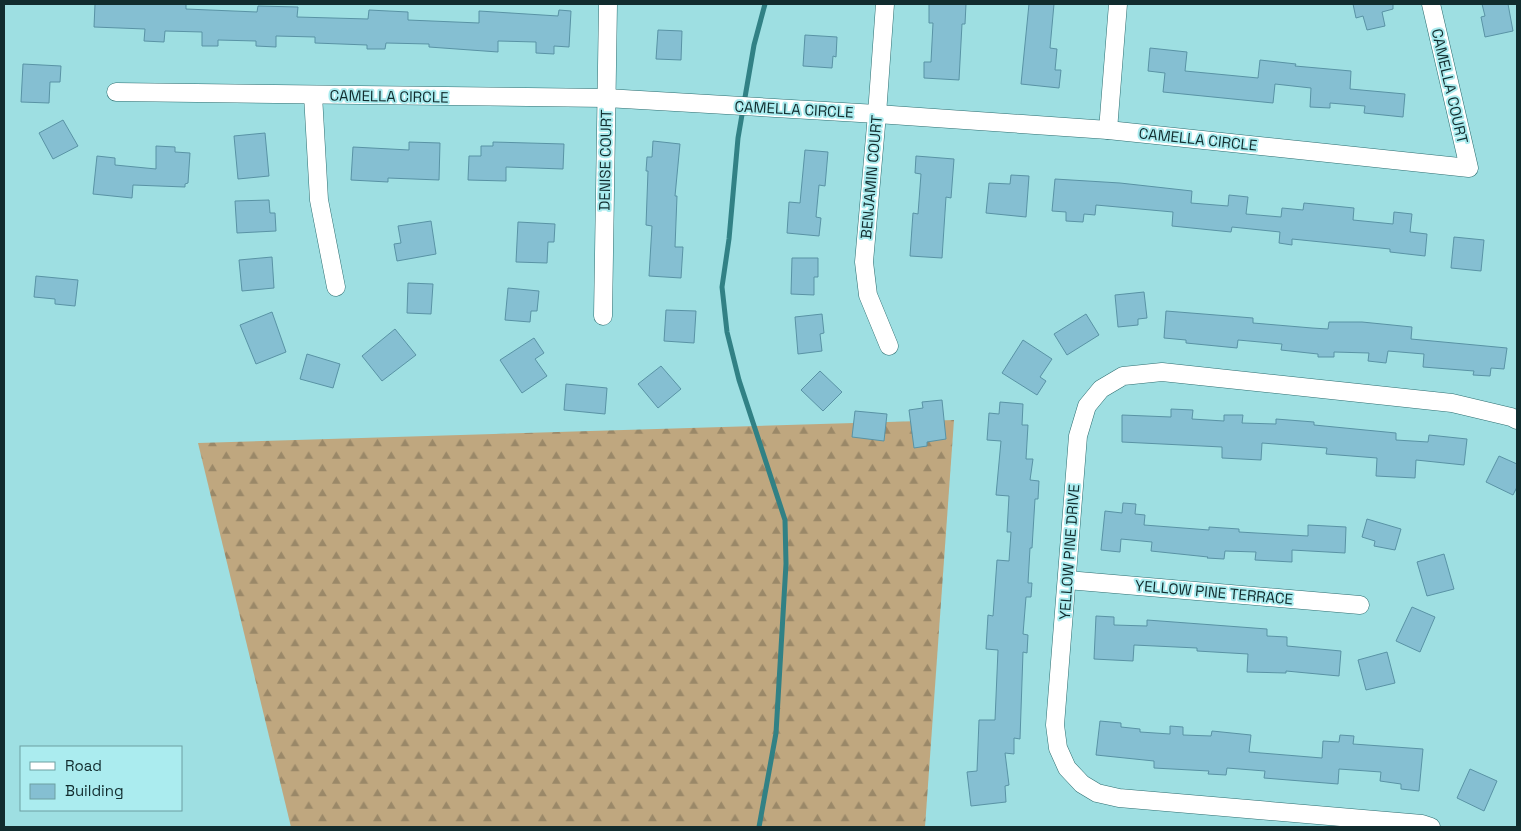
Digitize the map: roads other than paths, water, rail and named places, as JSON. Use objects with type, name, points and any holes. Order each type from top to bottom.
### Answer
[{"type":"street","name":"DENISE COURT","points":[[602,316],[608,4]]},
{"type":"street","name":"BENJAMIN COURT","points":[[885,4],[864,262],[868,295],[890,346]]},
{"type":"street","points":[[1108,130],[1118,4]]},
{"type":"street","name":"CAMELLA COURT","points":[[1431,4],[1469,168]]},
{"type":"street","name":"CAMELLA CIRCLE","points":[[116,92],[606,98],[1108,130],[1469,168]]},
{"type":"street","points":[[313,95],[319,200],[336,287]]},
{"type":"street","name":"YELLOW PINE DRIVE","points":[[1431,827],[1422,824],[1119,798],[1098,793],[1082,784],[1067,768],[1058,748],[1055,725],[1078,436],[1087,406],[1101,389],[1123,376],[1162,372],[1452,403],[1517,420]]},
{"type":"street","name":"YELLOW PINE TERRACE","points":[[1067,580],[1360,605]]},
{"type":"waterway","points":[[759,827],[776,733],[786,564],[785,520],[739,380],[727,332],[722,287],[729,239],[738,138],[754,45],[765,4]]}]
